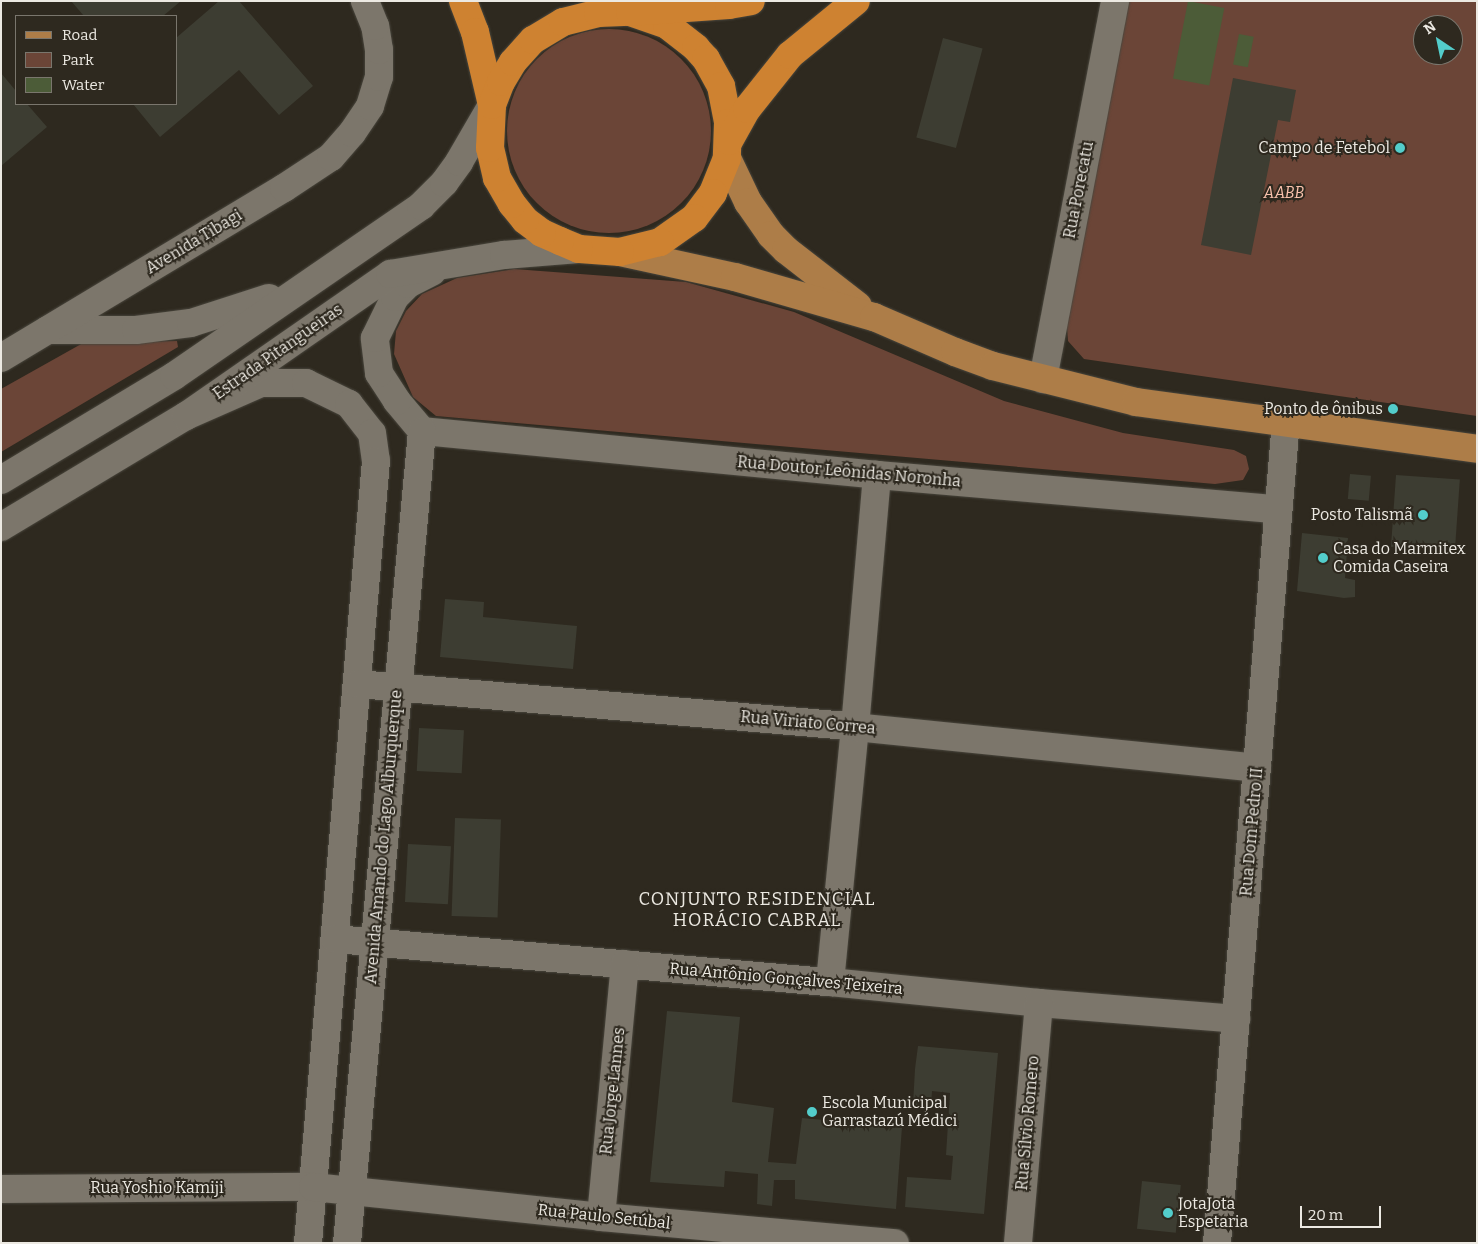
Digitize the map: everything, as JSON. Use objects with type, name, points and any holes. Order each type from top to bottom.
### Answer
[{"type":"highway","points":[[463,1],[475,32],[492,105],[490,148],[492,162],[504,192],[525,220],[542,233],[579,249],[620,252],[660,242],[694,218],[713,193],[728,149],[746,109],[790,55],[856,1]]},
{"type":"highway","points":[[603,1],[667,25],[681,34],[706,60],[721,86],[726,107],[728,149]]},
{"type":"highway","points":[[492,105],[501,82],[513,62],[534,40],[563,22],[598,13],[729,5],[750,1]]},
{"type":"main road","points":[[728,149],[752,210],[771,235],[786,250],[874,317]]},
{"type":"main road","points":[[620,252],[735,278],[874,317],[954,352],[992,366],[1136,402],[1477,449]]},
{"type":"street","name":"Avenida Tibagi","points":[[1,358],[284,188],[330,156],[352,133],[370,106],[379,77],[380,50],[376,26],[365,1]]},
{"type":"street","name":"Rua Porecatu","points":[[1043,379],[1115,1]]},
{"type":"street","points":[[1,480],[174,376],[421,206],[449,176],[492,105]]},
{"type":"street","name":"Estrada Pitangueiras","points":[[1,527],[186,416],[390,274],[450,263],[579,249]]},
{"type":"street","points":[[422,431],[397,401],[379,373],[374,338],[395,297],[408,284],[450,263]]},
{"type":"street","points":[[48,330],[136,330],[191,323],[242,308],[310,281]]},
{"type":"street","points":[[186,416],[261,383],[306,382],[349,404],[372,432],[376,461],[308,1243]]},
{"type":"street","name":"Rua Dom Pedro II","points":[[1217,1243],[1277,509],[1286,422]]},
{"type":"street","name":"Rua Doutor Leônidas Noronha","points":[[422,431],[877,475],[1277,509]]},
{"type":"street","name":"Avenida Amando do Lago Alburquerque","points":[[347,1243],[375,943],[396,687],[422,431]]},
{"type":"street","points":[[830,982],[877,475]]},
{"type":"street","name":"Rua Viriato Correa","points":[[358,684],[855,727],[1257,768]]},
{"type":"street","name":"Rua Antônio Gonçalves Teixeira","points":[[335,939],[1236,1019]]},
{"type":"street","name":"Rua Jorge Lannes","points":[[601,1217],[626,964]]},
{"type":"street","name":"Rua Sílvio Romero","points":[[1018,1243],[1039,1003]]},
{"type":"street","name":"Rua Yoshio Kamiji","points":[[1,1189],[313,1187]]},
{"type":"street","name":"Rua Paulo Setúbal","points":[[313,1187],[811,1239],[895,1243]]},
{"type":"green space","name":"AABB","points":[[1123,1],[1477,1],[1477,416],[1084,359],[1068,341],[1066,315]]},
{"type":"green space","points":[[599,29],[619,29],[648,36],[674,52],[688,66],[704,92],[711,121],[711,141],[704,170],[688,196],[674,210],[648,226],[639,229],[619,233],[599,233],[570,226],[544,210],[530,196],[514,170],[511,161],[507,141],[507,121],[514,92],[530,66],[544,52],[570,36],[579,33]]},
{"type":"green space","points":[[514,269],[686,282],[794,312],[1004,401],[1123,433],[1234,450],[1246,456],[1249,469],[1243,480],[1215,484],[436,416],[413,397],[394,354],[396,331],[406,311],[422,294],[457,278]]},
{"type":"green space","points":[[177,341],[178,347],[1,452],[1,389],[83,343]]},
{"type":"water","points":[[1188,1],[1224,8],[1209,86],[1173,79]]},
{"type":"water","points":[[1239,34],[1254,37],[1248,67],[1233,64]]},
{"type":"building","points":[[71,1],[181,1],[164,15],[83,15]]},
{"type":"building","points":[[219,1],[239,1],[313,86],[279,115],[239,70],[160,137],[134,105],[178,105],[178,36]]},
{"type":"building","points":[[943,38],[983,49],[956,148],[916,137]]},
{"type":"building","points":[[1,73],[15,90],[15,105],[28,105],[47,127],[1,166]]},
{"type":"building","points":[[1233,78],[1296,90],[1290,122],[1278,120],[1251,255],[1201,245]]},
{"type":"building","points":[[1350,474],[1371,476],[1369,501],[1348,499]]},
{"type":"building","points":[[1396,475],[1460,479],[1455,551],[1391,547]]},
{"type":"building","name":"Casa do Marmitex Comida Caseira","points":[[1302,533],[1348,538],[1345,578],[1355,580],[1355,597],[1344,598],[1297,591]]},
{"type":"building","points":[[445,599],[484,602],[483,617],[577,626],[573,669],[440,657]]},
{"type":"building","points":[[419,728],[464,730],[462,773],[417,771]]},
{"type":"building","points":[[455,818],[501,820],[498,918],[452,916]]},
{"type":"building","points":[[408,844],[451,846],[448,904],[405,902]]},
{"type":"building","points":[[667,1011],[740,1017],[732,1102],[774,1108],[768,1162],[796,1164],[802,1118],[902,1127],[896,1209],[795,1199],[795,1180],[774,1180],[772,1206],[757,1204],[758,1174],[725,1171],[724,1187],[650,1182]]},
{"type":"building","points":[[918,1046],[998,1053],[984,1214],[905,1207],[907,1177],[951,1180],[953,1156],[946,1155],[950,1093],[932,1091],[931,1107],[913,1105]]},
{"type":"building","points":[[1142,1181],[1181,1185],[1176,1233],[1137,1229]]},
{"type":"place","name":"Campo de Fetebol","points":[[1400,148]]},
{"type":"place","name":"Ponto de ônibus","points":[[1393,409]]},
{"type":"place","name":"Posto Talismã","points":[[1423,515]]},
{"type":"place","name":"Casa do Marmitex Comida Caseira","points":[[1323,558]]},
{"type":"place","name":"Escola Municipal Garrastazú Médici","points":[[812,1112]]},
{"type":"place","name":"JotaJota Espetaria","points":[[1168,1213]]},
{"type":"district","name":"CONJUNTO RESIDENCIAL HORÁCIO CABRAL","points":[[757,910]]}]
